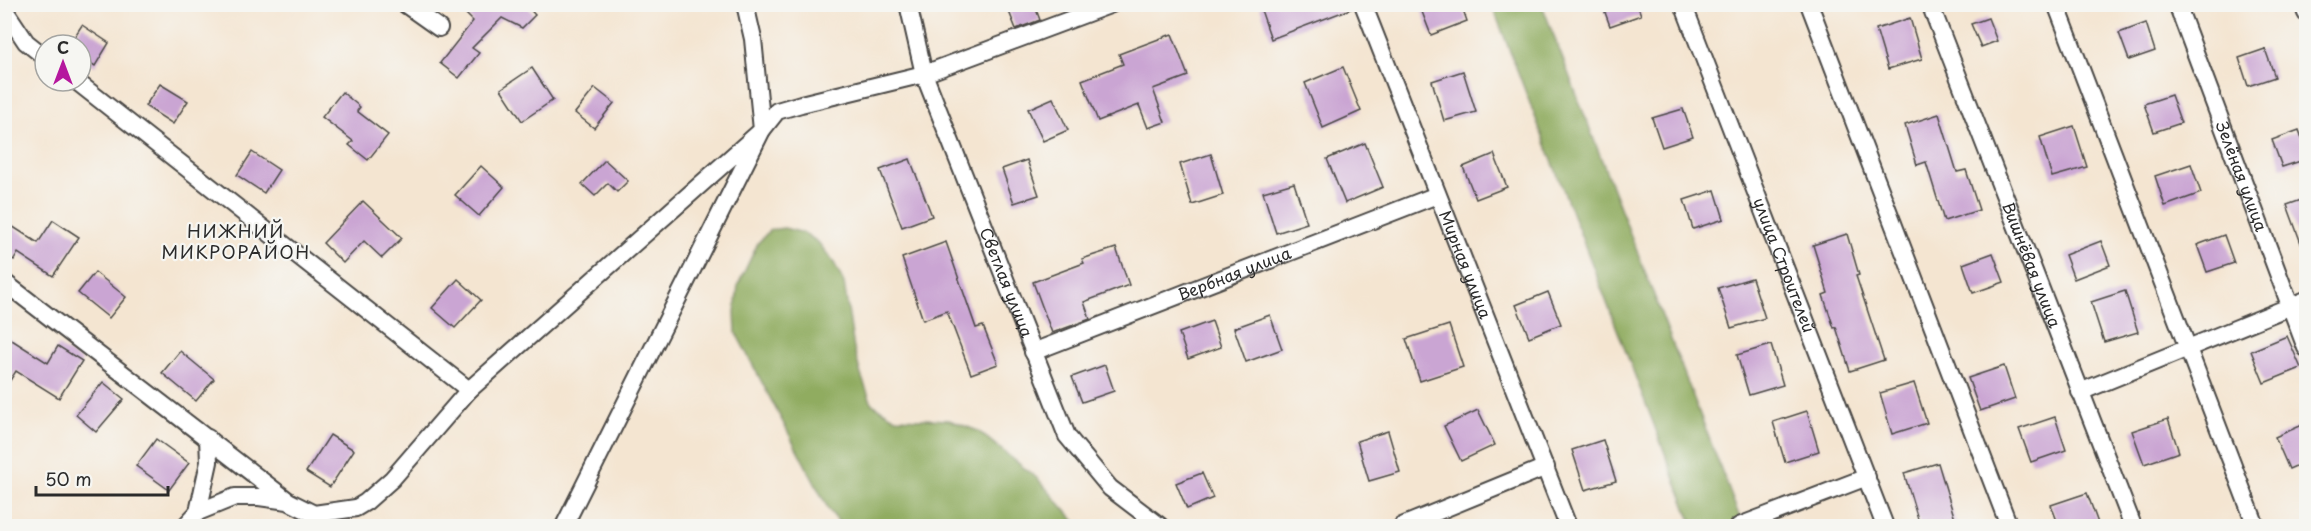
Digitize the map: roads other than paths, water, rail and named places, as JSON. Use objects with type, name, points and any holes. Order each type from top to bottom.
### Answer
[{"type":"street","points":[[405,4],[438,28]]},
{"type":"street","points":[[564,526],[762,130],[753,39],[745,4]]},
{"type":"street","name":"Светлая улица","points":[[908,4],[924,74],[1068,436],[1110,488],[1160,526]]},
{"type":"street","points":[[4,282],[288,501],[314,514],[337,512],[361,505],[392,479],[469,390],[762,130],[777,111],[924,74],[1112,4]]},
{"type":"street","name":"Мирная улица","points":[[1363,4],[1568,526]]},
{"type":"street","name":"улица Строителей","points":[[1683,4],[1885,526]]},
{"type":"street","points":[[1809,4],[2009,526]]},
{"type":"street","name":"Вишнёвая улица","points":[[1930,4],[2133,526]]},
{"type":"street","points":[[2056,4],[2256,526]]},
{"type":"street","name":"Зелёная улица","points":[[2177,4],[2307,348]]},
{"type":"street","points":[[2303,4],[2307,13]]},
{"type":"street","points":[[4,9],[26,42],[33,48]]},
{"type":"street","points":[[91,93],[469,390]]},
{"type":"street","name":"Вербная улица","points":[[1033,352],[1437,195]]},
{"type":"street","points":[[2080,392],[2307,300]]},
{"type":"street","points":[[198,512],[209,462],[208,438]]},
{"type":"street","points":[[1402,526],[1546,467]]},
{"type":"street","points":[[1739,526],[1867,477]]},
{"type":"street","points":[[185,526],[198,512],[235,497],[259,497],[288,501]]},
{"type":"district","name":"НИЖНИЙ МИКРОРАЙОН","points":[[236,242]]}]
